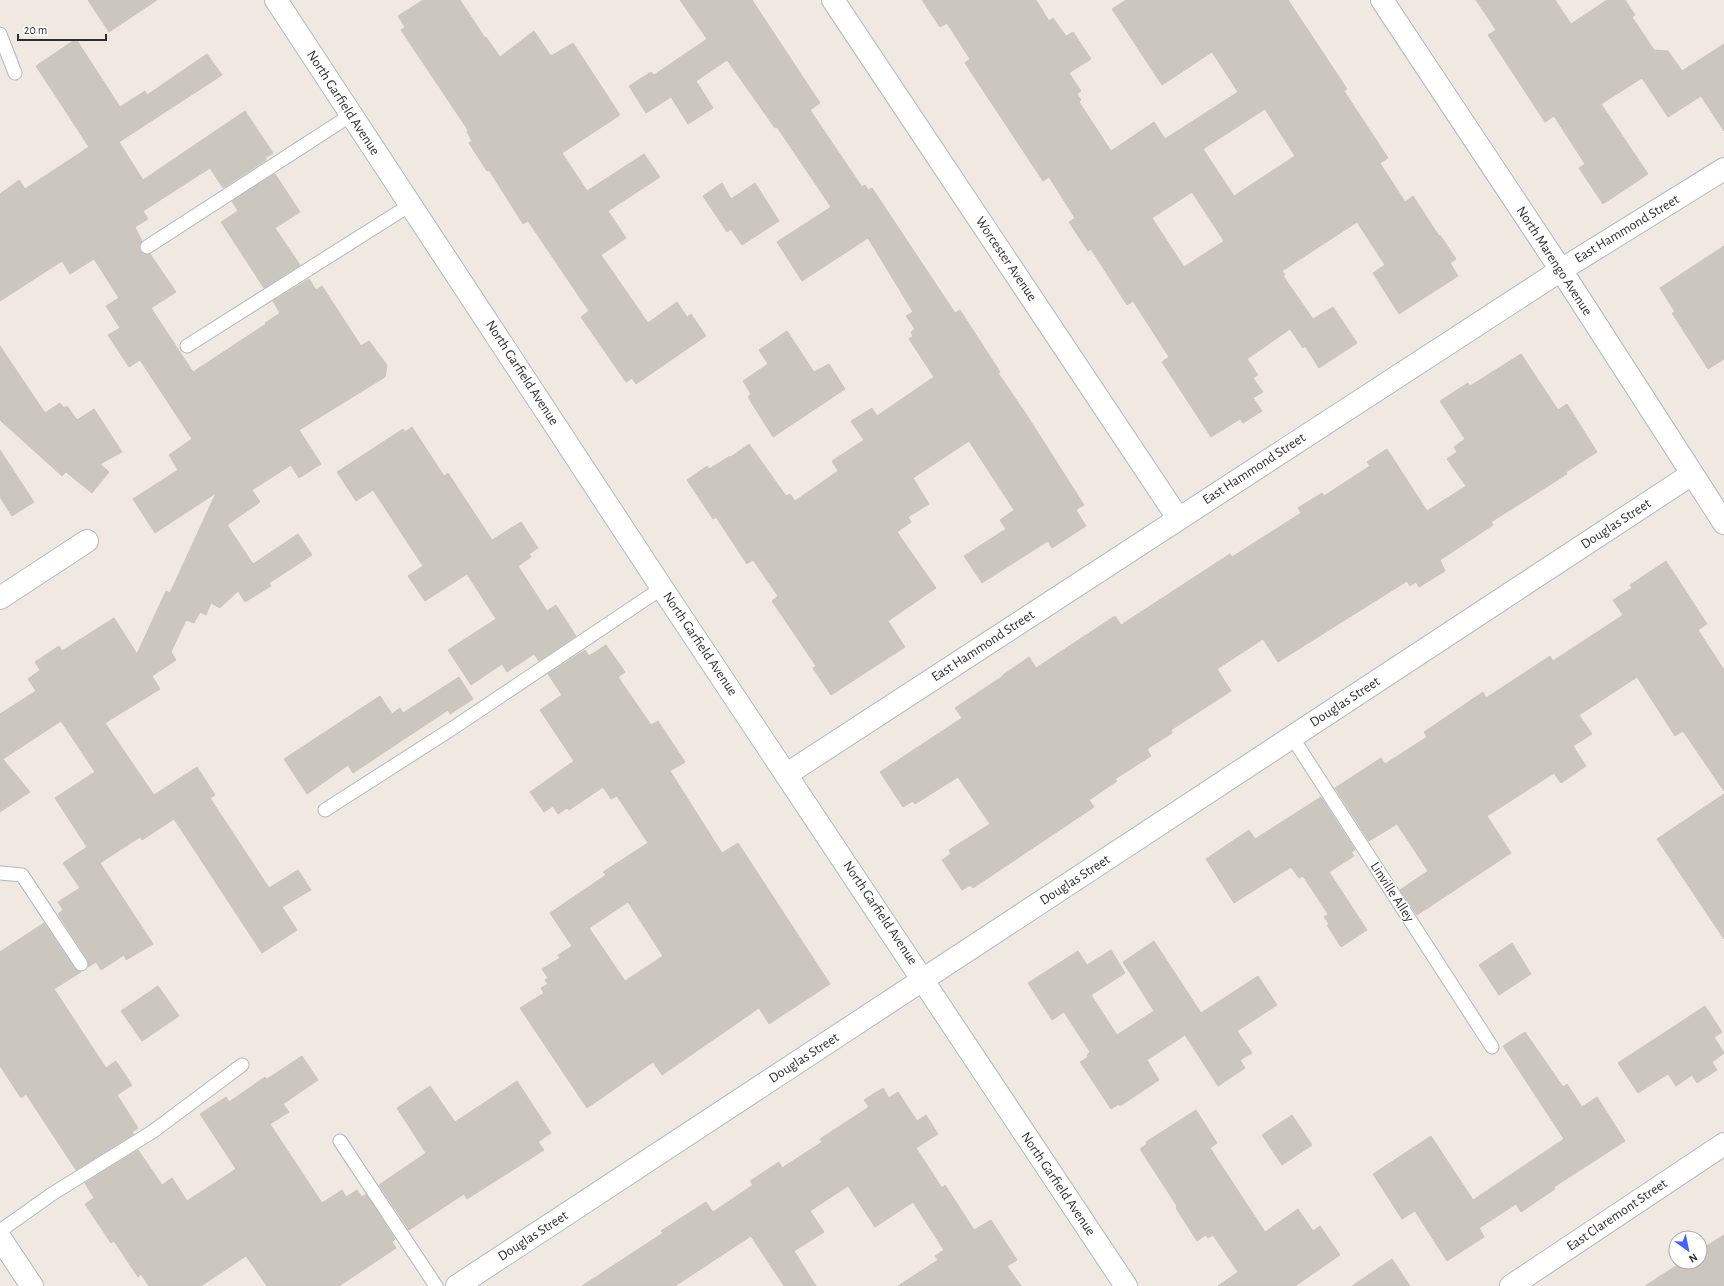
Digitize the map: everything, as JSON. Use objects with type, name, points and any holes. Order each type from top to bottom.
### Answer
[{"type":"street","name":"North Garfield Avenue","points":[[276,0],[662,588],[1126,1286]]},
{"type":"street","name":"Worcester Avenue","points":[[833,0],[1178,518]]},
{"type":"street","name":"North Marengo Avenue","points":[[1382,0],[1561,270],[1724,523]]},
{"type":"street","name":"East Hammond Street","points":[[787,774],[1561,270],[1724,170]]},
{"type":"street","name":"Douglas Street","points":[[458,1286],[1692,474]]},
{"type":"street","points":[[0,598],[87,541]]},
{"type":"street","name":"East Claremont Street","points":[[1511,1286],[1724,1144]]},
{"type":"street","points":[[0,1238],[32,1286]]},
{"type":"lane","points":[[0,34],[15,73]]},
{"type":"lane","points":[[147,247],[351,115]]},
{"type":"lane","points":[[187,346],[410,205]]},
{"type":"lane","points":[[325,810],[453,728],[662,588]]},
{"type":"lane","name":"Linville Alley","points":[[1292,737],[1492,1047]]},
{"type":"lane","points":[[0,873],[22,875],[81,964]]},
{"type":"lane","points":[[0,1231],[52,1194],[152,1132],[242,1064]]},
{"type":"lane","points":[[340,1141],[436,1286]]},
{"type":"building","points":[[88,0],[157,0],[109,32]]},
{"type":"building","points":[[423,0],[460,0],[485,38],[486,37],[500,57],[534,31],[551,56],[573,43],[620,115],[562,153],[587,191],[644,154],[660,177],[608,211],[626,238],[601,255],[648,323],[677,302],[687,317],[691,314],[706,336],[636,384],[632,378],[626,382],[581,317],[589,311],[528,221],[523,224],[489,170],[487,171],[469,143],[472,141],[467,132],[468,130],[401,30],[405,27],[398,16]]},
{"type":"building","points":[[680,0],[752,0],[820,103],[810,110],[862,187],[865,185],[868,190],[872,188],[955,313],[960,310],[1000,372],[998,373],[1084,505],[1076,510],[1086,526],[1052,548],[1048,541],[982,583],[964,556],[1006,529],[1000,520],[1014,510],[969,441],[913,478],[929,504],[908,517],[911,522],[897,532],[936,588],[888,621],[905,647],[831,695],[813,668],[816,666],[772,601],[778,596],[753,560],[747,564],[716,517],[713,519],[687,480],[707,466],[709,469],[730,456],[731,457],[749,444],[786,496],[790,494],[795,501],[838,471],[832,461],[864,440],[851,421],[872,408],[877,416],[934,377],[909,339],[913,336],[911,332],[915,329],[906,316],[913,312],[868,238],[802,281],[777,242],[831,207],[777,127],[775,128],[727,60],[696,81],[713,108],[688,124],[671,97],[646,113],[629,86],[651,72],[654,75],[707,39]]},
{"type":"building","points":[[922,0],[1036,0],[1049,21],[1053,18],[1066,36],[1073,32],[1091,59],[1069,73],[1081,91],[1077,94],[1081,100],[1079,102],[1111,151],[1154,122],[1165,139],[1238,92],[1212,52],[1162,85],[1112,9],[1126,0],[1288,0],[1347,89],[1344,91],[1388,158],[1380,163],[1405,202],[1413,196],[1456,259],[1450,263],[1458,276],[1399,314],[1373,273],[1385,265],[1357,222],[1282,271],[1285,275],[1283,276],[1313,319],[1333,307],[1357,343],[1319,368],[1305,346],[1303,348],[1290,329],[1247,359],[1258,375],[1253,378],[1263,392],[1253,398],[1262,411],[1243,423],[1240,419],[1211,437],[1162,362],[1169,357],[1133,301],[1127,305],[1091,249],[1088,251],[1069,222],[1075,218],[1049,177],[1043,181],[965,63],[970,59],[947,23],[940,27]],"holes":[[[1265,109],[1295,156],[1234,196],[1203,149]],[[1192,192],[1224,241],[1184,267],[1152,218]]]},
{"type":"building","points":[[1476,0],[1555,0],[1571,24],[1607,0],[1625,0],[1635,15],[1632,17],[1654,50],[1668,51],[1682,71],[1724,44],[1724,131],[1701,96],[1668,117],[1642,78],[1601,104],[1648,174],[1603,204],[1579,168],[1585,164],[1554,116],[1545,122],[1488,35],[1496,30]]},
{"type":"building","points":[[76,39],[120,107],[145,91],[147,95],[207,54],[222,75],[119,142],[143,180],[245,111],[273,153],[265,158],[266,160],[223,188],[210,168],[143,211],[148,219],[135,227],[142,241],[139,247],[140,251],[144,254],[150,254],[176,292],[151,308],[193,372],[266,324],[265,323],[280,313],[273,301],[309,279],[316,290],[322,286],[361,346],[369,341],[387,365],[385,377],[299,430],[321,464],[299,478],[291,465],[252,490],[260,502],[227,525],[253,564],[298,534],[312,555],[269,583],[271,586],[245,602],[238,591],[220,608],[211,603],[206,615],[200,612],[194,623],[186,620],[171,652],[176,660],[152,676],[160,689],[105,723],[154,795],[197,767],[215,795],[210,798],[269,888],[298,870],[311,890],[282,907],[297,930],[262,953],[174,819],[142,840],[140,837],[100,863],[153,944],[126,960],[124,955],[101,970],[96,962],[88,967],[88,960],[58,914],[63,910],[58,902],[80,888],[63,863],[87,847],[55,798],[95,772],[61,721],[3,759],[30,792],[0,812],[0,714],[36,691],[28,679],[40,670],[35,662],[59,646],[62,651],[114,618],[137,654],[166,591],[170,593],[216,493],[155,533],[133,499],[178,470],[169,455],[192,439],[140,360],[129,367],[108,335],[120,328],[106,306],[119,298],[94,259],[70,274],[62,261],[0,301],[0,194],[19,180],[25,189],[89,147],[36,66]]},
{"type":"building","points":[[275,174],[300,212],[275,228],[300,265],[264,288],[221,222],[238,211],[232,201]]},
{"type":"building","points":[[722,183],[731,199],[755,183],[779,221],[742,245],[731,229],[727,232],[703,196]]},
{"type":"building","points":[[1724,246],[1724,359],[1708,369],[1672,313],[1675,312],[1660,288]]},
{"type":"building","points":[[787,331],[814,372],[829,364],[845,389],[773,437],[748,397],[751,394],[743,381],[768,364],[759,350]]},
{"type":"building","points":[[0,346],[45,413],[60,403],[64,408],[67,406],[77,420],[94,409],[122,452],[100,464],[109,472],[92,493],[66,472],[62,476],[0,420]]},
{"type":"building","points":[[1521,354],[1558,410],[1567,404],[1597,452],[1566,472],[1567,474],[1491,522],[1493,525],[1440,560],[1445,571],[1419,587],[1416,582],[1410,586],[1407,581],[1278,662],[1263,639],[1217,669],[1231,691],[1171,730],[1172,733],[1147,749],[1151,756],[1115,779],[1117,781],[1089,800],[1094,807],[973,888],[971,885],[962,890],[942,860],[951,854],[949,850],[990,824],[958,777],[915,804],[913,801],[903,807],[880,772],[962,718],[955,708],[1029,657],[1036,668],[1115,616],[1121,625],[1230,554],[1232,557],[1301,513],[1298,508],[1322,493],[1324,496],[1370,466],[1367,462],[1387,449],[1427,511],[1466,486],[1447,459],[1457,452],[1454,447],[1465,439],[1440,401],[1468,383],[1470,386]]},
{"type":"building","points":[[412,427],[444,476],[448,473],[492,540],[521,522],[538,548],[529,554],[531,557],[518,566],[547,611],[556,605],[576,636],[539,661],[534,654],[507,672],[502,664],[471,685],[448,650],[496,619],[467,574],[425,601],[408,576],[423,566],[373,490],[356,501],[337,472],[403,429],[405,432]]},
{"type":"building","points":[[0,450],[34,502],[12,516],[0,497]]},
{"type":"building","points":[[1666,561],[1707,624],[1698,630],[1724,670],[1724,791],[1683,731],[1675,736],[1637,677],[1579,715],[1592,734],[1573,746],[1586,766],[1561,783],[1554,773],[1487,816],[1511,853],[1417,915],[1400,890],[1428,871],[1397,824],[1369,841],[1335,788],[1381,758],[1385,764],[1427,737],[1424,732],[1483,692],[1486,698],[1550,656],[1553,661],[1623,615],[1613,600],[1632,588],[1630,585]]},
{"type":"building","points":[[606,645],[625,672],[618,677],[651,725],[658,721],[685,762],[670,771],[722,853],[738,843],[830,984],[769,1024],[759,1008],[662,1075],[653,1062],[587,1108],[520,1008],[544,993],[541,988],[548,984],[545,980],[548,978],[542,969],[560,958],[558,955],[572,946],[550,913],[606,875],[603,872],[648,843],[617,796],[611,799],[603,787],[569,810],[567,808],[558,814],[553,806],[544,812],[530,792],[574,761],[540,710],[562,695],[548,674],[585,650],[589,656]],"holes":[[[628,902],[663,956],[625,981],[589,928]]]},
{"type":"building","points":[[459,677],[473,699],[450,714],[448,710],[353,773],[348,765],[307,794],[284,759],[380,696],[392,714],[400,708],[403,713]]},
{"type":"building","points":[[1724,794],[1724,939],[1657,839]]},
{"type":"building","points":[[1321,797],[1355,850],[1351,852],[1354,856],[1329,872],[1367,930],[1341,947],[1327,925],[1329,924],[1324,917],[1328,914],[1303,876],[1299,878],[1291,867],[1234,903],[1206,859],[1249,830],[1255,839]]},
{"type":"building","points":[[44,923],[74,968],[81,972],[54,989],[106,1068],[116,1061],[132,1085],[117,1095],[138,1128],[132,1132],[134,1134],[76,1170],[26,1094],[21,1098],[0,1066],[0,952]]},
{"type":"building","points":[[1154,941],[1201,1013],[1258,976],[1277,1005],[1237,1031],[1252,1053],[1240,1060],[1245,1068],[1218,1086],[1185,1035],[1147,1060],[1159,1080],[1120,1106],[1119,1104],[1111,1109],[1080,1062],[1088,1057],[1087,1055],[1090,1052],[1064,1012],[1052,1020],[1028,983],[1078,951],[1087,965],[1111,950],[1125,973],[1091,995],[1117,1035],[1154,1011],[1123,962]]},
{"type":"building","points":[[1512,943],[1531,974],[1499,995],[1479,965]]},
{"type":"building","points":[[158,986],[179,1016],[142,1041],[121,1011]]},
{"type":"building","points":[[1705,1006],[1722,1032],[1714,1037],[1724,1053],[1712,1062],[1717,1070],[1697,1083],[1692,1075],[1676,1086],[1668,1074],[1638,1093],[1618,1063]]},
{"type":"building","points":[[1525,1032],[1563,1087],[1567,1084],[1582,1107],[1597,1097],[1625,1141],[1554,1187],[1555,1189],[1521,1212],[1516,1204],[1479,1228],[1484,1237],[1447,1261],[1415,1211],[1402,1219],[1373,1174],[1431,1136],[1473,1200],[1564,1139],[1503,1046]]},
{"type":"building","points":[[302,1056],[318,1080],[283,1104],[289,1112],[270,1124],[322,1203],[342,1190],[346,1197],[357,1190],[362,1197],[366,1194],[395,1239],[392,1242],[396,1248],[339,1286],[267,1286],[246,1256],[201,1286],[149,1286],[141,1274],[138,1277],[114,1241],[111,1243],[85,1204],[94,1198],[85,1183],[138,1150],[162,1185],[172,1178],[187,1201],[236,1169],[200,1114],[226,1097],[229,1102],[265,1077],[267,1079]]},
{"type":"building","points":[[517,1081],[551,1133],[538,1142],[544,1150],[467,1199],[464,1194],[409,1230],[379,1185],[426,1153],[397,1108],[430,1086],[455,1122]]},
{"type":"building","points":[[883,1088],[889,1098],[898,1092],[917,1121],[926,1115],[938,1134],[916,1148],[942,1188],[945,1185],[974,1230],[991,1220],[1017,1260],[1007,1266],[1021,1286],[898,1286],[938,1260],[935,1256],[944,1250],[913,1202],[875,1227],[848,1186],[810,1211],[824,1232],[794,1251],[816,1286],[784,1286],[751,1236],[675,1286],[582,1286],[663,1233],[661,1231],[706,1202],[713,1212],[753,1185],[750,1181],[779,1162],[782,1168],[822,1142],[820,1139],[869,1107],[864,1100]]},
{"type":"building","points":[[1196,1110],[1217,1143],[1210,1148],[1265,1232],[1298,1209],[1313,1231],[1320,1226],[1340,1255],[1295,1286],[1218,1286],[1238,1272],[1213,1235],[1208,1238],[1206,1235],[1197,1241],[1176,1208],[1177,1206],[1140,1149],[1147,1144],[1146,1142]]},
{"type":"building","points":[[1292,1115],[1312,1145],[1282,1165],[1262,1135]]},
{"type":"building","points":[[1724,1235],[1724,1286],[1645,1286],[1670,1270],[1708,1270],[1708,1245]]},
{"type":"building","points":[[1392,1259],[1410,1286],[1352,1286]]}]
